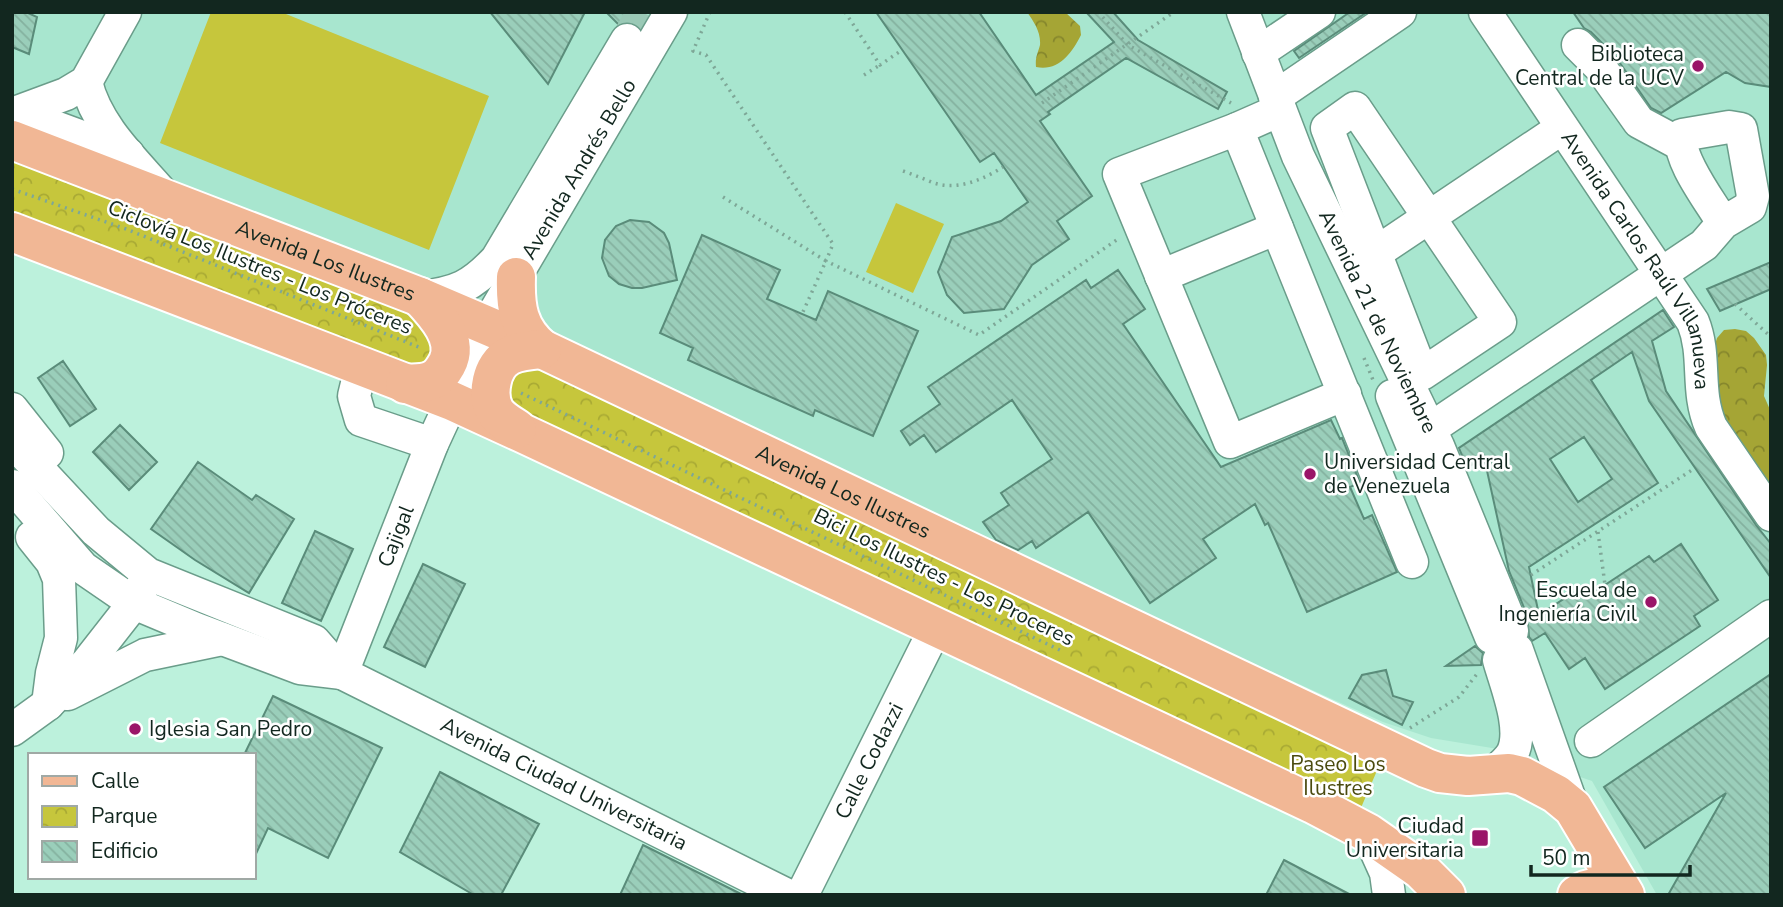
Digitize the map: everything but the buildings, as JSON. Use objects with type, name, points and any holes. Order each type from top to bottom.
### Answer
[{"type":"main road","name":"Avenida Los Ilustres","points":[[14,122],[168,200],[420,297],[542,349],[1440,773],[1522,776],[1556,794],[1573,808],[1625,895]]},
{"type":"main road","points":[[12,232],[452,401],[522,433],[1313,804],[1368,833],[1421,870],[1446,895]]},
{"type":"main road","points":[[516,277],[515,299],[519,319],[524,331],[542,349]]},
{"type":"main road","points":[[405,384],[433,380],[442,373],[449,360],[450,349],[445,330],[434,311],[420,297]]},
{"type":"main road","points":[[522,433],[497,414],[491,401],[493,379],[496,369],[508,356],[542,349]]},
{"type":"main road","points":[[1577,895],[1595,887],[1616,895]]},
{"type":"street","points":[[14,122],[86,82],[125,12]]},
{"type":"street","name":"Avenida Andrés Bello","points":[[452,401],[487,325],[671,12]]},
{"type":"street","name":"Avenida 21 de Noviembre","points":[[1235,12],[1501,649],[1573,808]]},
{"type":"street","name":"Avenida 21 de Noviembre","points":[[1242,12],[1273,101],[1430,429],[1510,622],[1501,649],[1516,724],[1516,738],[1513,752],[1492,774]]},
{"type":"street","points":[[1258,53],[1319,12]]},
{"type":"street","points":[[1345,394],[1230,442],[1119,174],[1237,129],[1400,12]]},
{"type":"street","name":"Avenida Carlos Raúl Villanueva","points":[[1485,12],[1681,302],[1698,334],[1701,395],[1708,421],[1771,515]]},
{"type":"street","name":"Avenida Andrés Bello","points":[[420,297],[448,294],[465,287],[480,277],[497,258],[627,40]]},
{"type":"street","points":[[1578,44],[1600,67],[1639,122],[1680,144]]},
{"type":"street","points":[[86,82],[91,101],[101,121],[168,200]]},
{"type":"street","points":[[1355,108],[1500,322],[1422,374],[1374,254],[1327,128],[1355,108]]},
{"type":"street","points":[[14,122],[129,154]]},
{"type":"street","points":[[1430,429],[1704,245],[1723,223],[1750,207],[1753,196],[1741,129],[1729,127],[1682,135],[1680,144],[1686,162],[1723,223]]},
{"type":"street","points":[[1374,254],[1562,128]]},
{"type":"street","points":[[1237,129],[1412,562]]},
{"type":"street","points":[[1161,276],[1277,228]]},
{"type":"street","points":[[361,367],[354,396],[361,420],[432,444]]},
{"type":"street","name":"Cajigal","points":[[342,673],[432,444],[452,401]]},
{"type":"street","points":[[12,409],[48,454],[51,482]]},
{"type":"street","name":"Avenida Ciudad Universitaria","points":[[12,441],[96,531],[148,574],[314,641],[342,673]]},
{"type":"street","name":"Avenida Ciudad Universitaria","points":[[12,468],[79,551],[134,603]]},
{"type":"street","name":"Avenida Ciudad Universitaria","points":[[12,486],[83,568],[134,603],[300,668],[342,673],[787,895]]},
{"type":"street","points":[[12,511],[52,562],[60,579],[61,638],[48,704]]},
{"type":"street","points":[[48,704],[87,663],[134,603],[148,574]]},
{"type":"street","points":[[1591,741],[1771,616]]},
{"type":"street","name":"Calle Codazzi","points":[[802,895],[936,627]]},
{"type":"street","points":[[12,730],[48,704],[145,655],[222,639]]},
{"type":"street","points":[[1368,833],[1384,865],[1389,895]]},
{"type":"path","points":[[710,12],[694,51],[706,55],[833,244],[802,314]]},
{"type":"path","points":[[845,12],[880,65]]},
{"type":"path","points":[[1098,12],[1128,45],[1233,104],[1273,101]]},
{"type":"path","points":[[1042,103],[1174,12]]},
{"type":"path","points":[[864,75],[902,50]]},
{"type":"path","points":[[903,171],[937,184],[956,185],[985,178],[1003,167]]},
{"type":"path","name":"Ciclovía Los Ilustres - Los Próceres","points":[[12,189],[126,229],[449,360]]},
{"type":"path","points":[[723,197],[826,261],[979,335],[1140,223]]},
{"type":"path","points":[[1735,304],[1771,337]]},
{"type":"path","name":"Bici Los Ilustres - Los Proceres","points":[[493,379],[1067,654]]},
{"type":"path","points":[[1531,575],[1695,468]]},
{"type":"path","points":[[1598,531],[1605,585]]},
{"type":"path","points":[[1379,745],[1459,697],[1501,649]]},
{"type":"shaded area","name":"Universidad Central de Venezuela","points":[[12,12],[1771,12],[1771,895],[1657,895],[1592,781],[1498,749],[1431,738],[1383,722],[1044,569],[654,379],[267,217],[12,124]]},
{"type":"green space","points":[[211,12],[281,12],[489,96],[429,250],[160,143]]},
{"type":"green space","points":[[1027,12],[1065,12],[1080,26],[1081,35],[1077,42],[1058,64],[1036,67],[1039,36]]},
{"type":"green space","points":[[12,140],[434,311],[434,380],[12,232]]},
{"type":"green space","points":[[896,203],[944,224],[913,293],[866,272]]},
{"type":"green space","points":[[1724,330],[1746,331],[1766,355],[1764,396],[1771,412],[1771,490],[1717,411],[1717,358],[1714,348],[1717,338]]},
{"type":"green space","name":"Paseo Los Ilustres","points":[[510,354],[1379,766],[1357,817],[518,411],[493,379]]},
{"type":"tunnel","points":[[627,40],[643,12]]},
{"type":"place","name":"Biblioteca Central de la UCV","points":[[1698,66]]},
{"type":"place","name":"Universidad Central de Venezuela","points":[[1310,474]]},
{"type":"place","name":"Escuela de Ingeniería Civil","points":[[1651,602]]},
{"type":"place","name":"Iglesia San Pedro","points":[[135,729]]},
{"type":"place","name":"Ciudad Universitaria","points":[[1480,838]]}]
